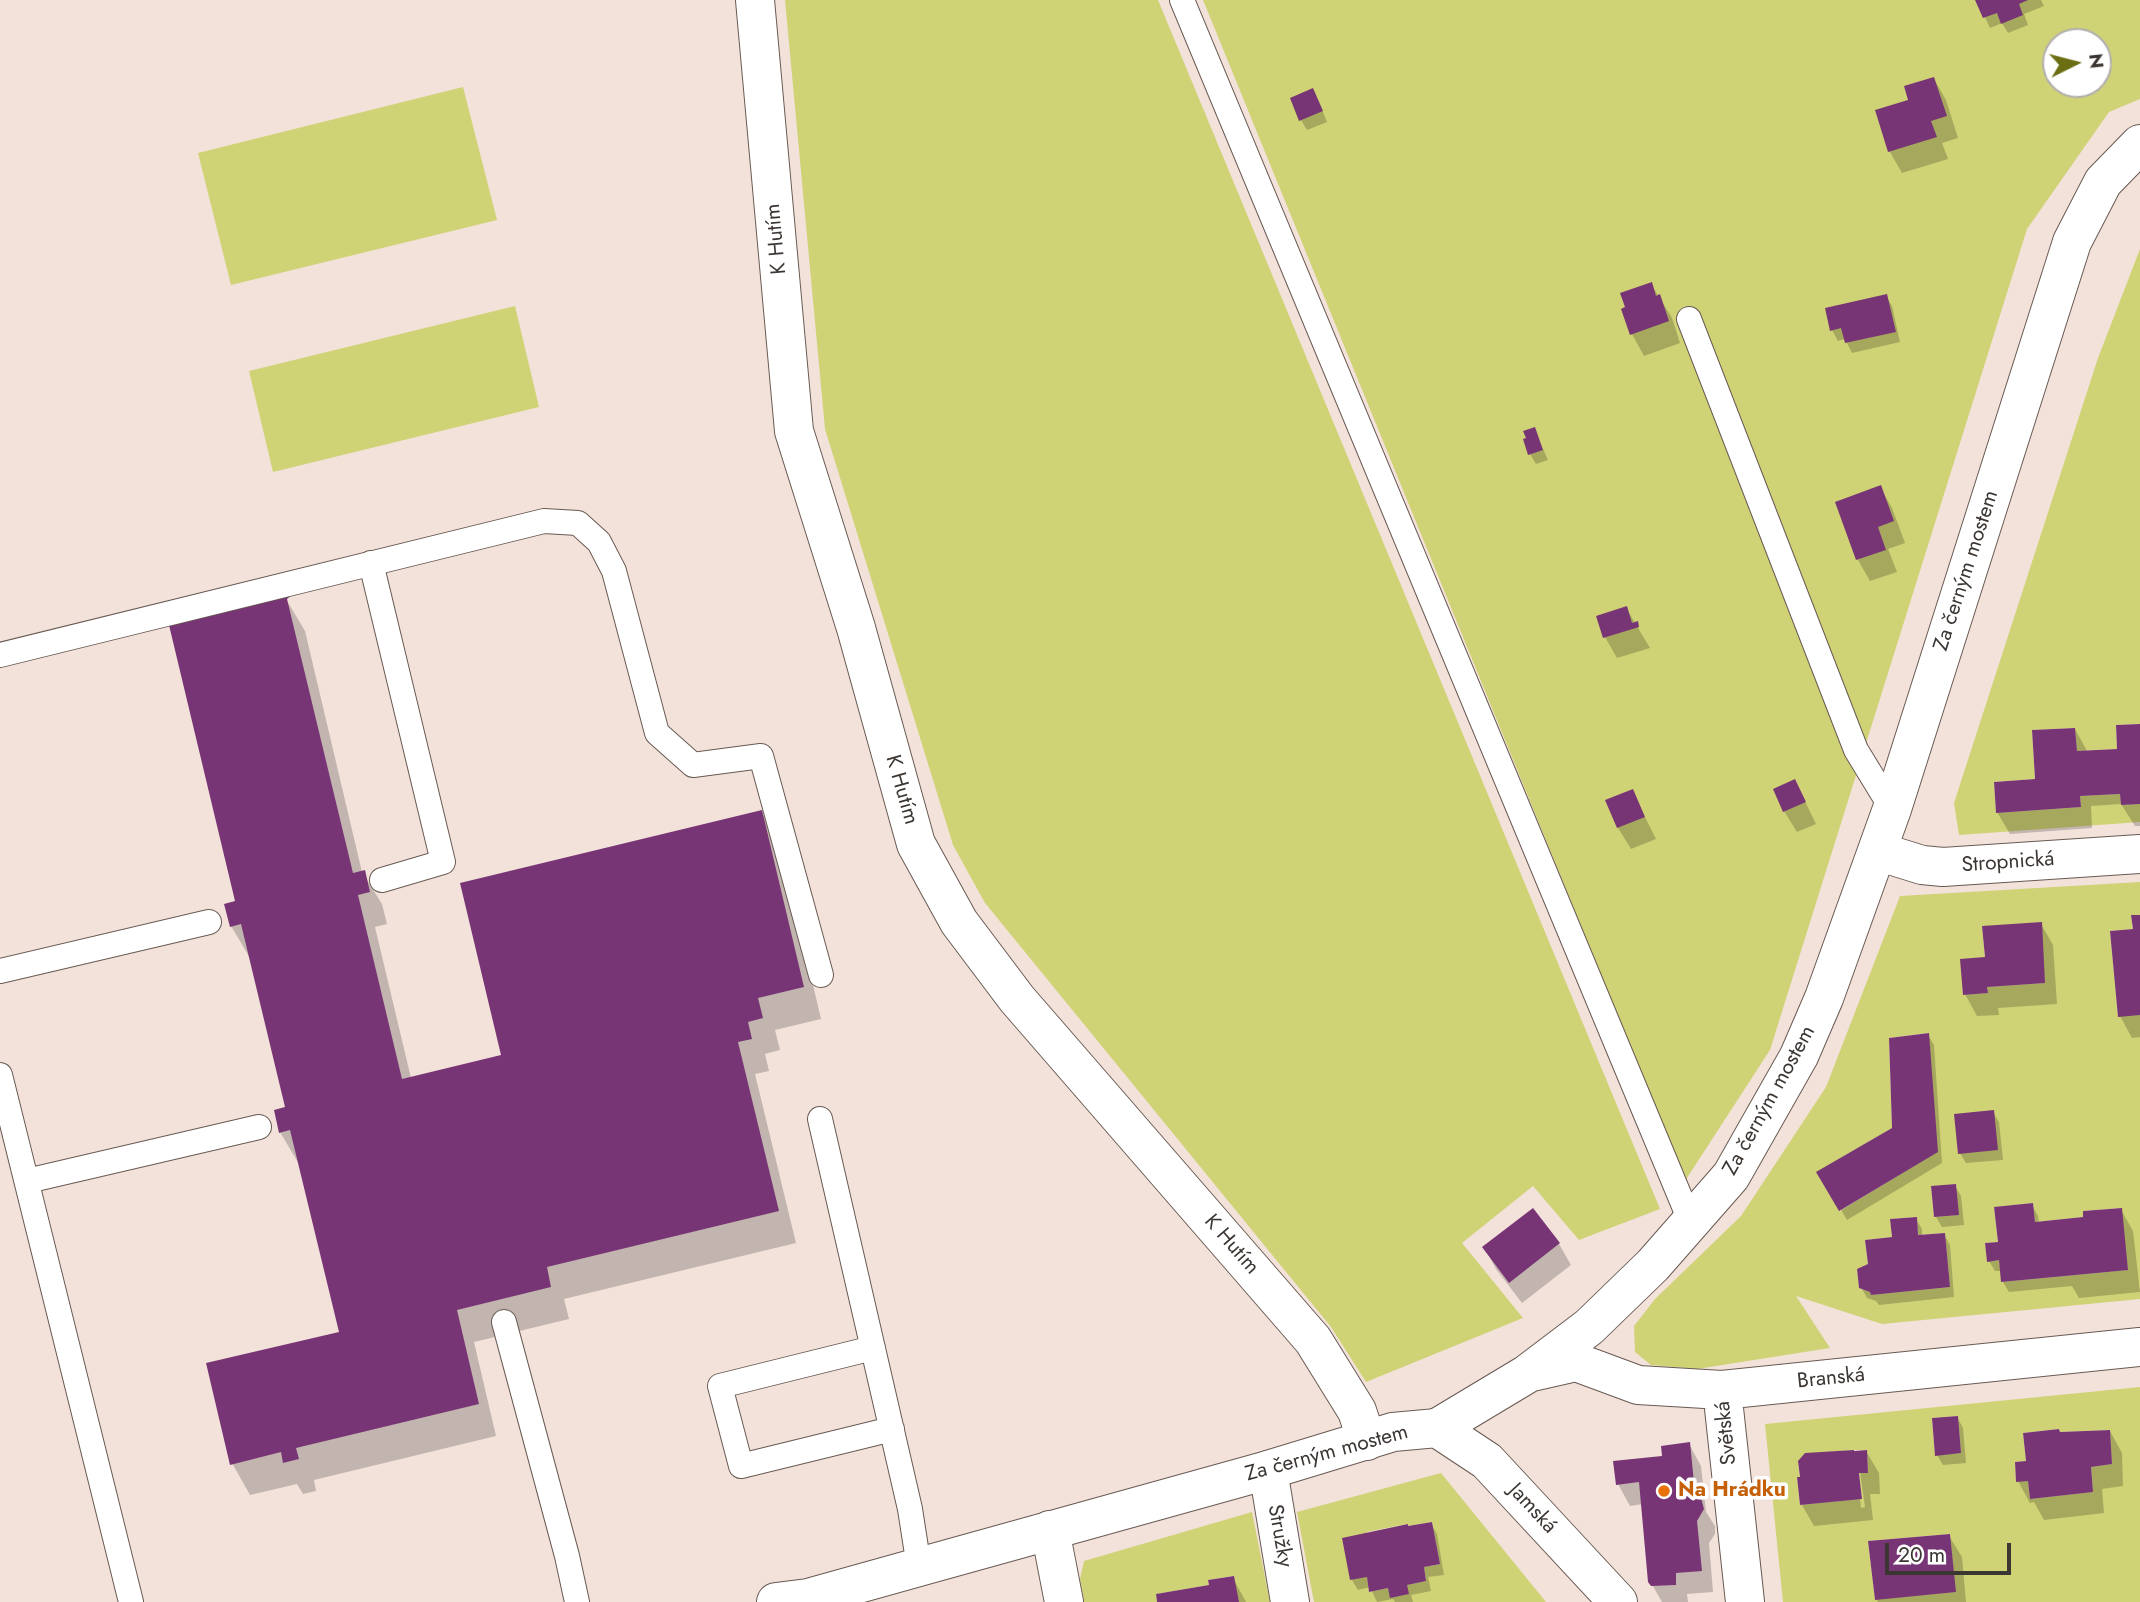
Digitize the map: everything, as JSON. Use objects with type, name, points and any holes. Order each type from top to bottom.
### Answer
[{"type":"street","name":"K Hutím","points":[[755,0],[794,431],[856,628],[916,844],[959,922],[1017,999],[1313,1340],[1357,1411],[1367,1441]]},
{"type":"street","name":"Za černým mostem","points":[[776,1602],[807,1598],[1268,1470],[1393,1432],[1437,1428],[1527,1374],[1590,1327],[1691,1223],[1731,1176],[1798,1056],[1824,998],[1892,809],[2072,242],[2103,182],[2140,144]]},
{"type":"street","name":"Stropnická","points":[[1877,851],[1922,865],[1943,867],[2140,854]]},
{"type":"street","name":"Branská","points":[[1527,1374],[1576,1362],[1638,1385],[1722,1390],[2140,1347]]},
{"type":"street","name":"Světská","points":[[1722,1390],[1745,1602]]},
{"type":"street","name":"Jamská","points":[[1437,1428],[1487,1461],[1618,1602]]},
{"type":"street","name":"Stružky","points":[[1268,1470],[1290,1602]]},
{"type":"street","points":[[1050,1530],[1064,1602]]},
{"type":"lane","points":[[1182,0],[1691,1223]]},
{"type":"lane","points":[[1689,320],[1856,750],[1892,809]]},
{"type":"lane","points":[[0,655],[544,521],[578,523],[599,542],[614,571],[657,733],[693,765],[761,756],[821,975]]},
{"type":"lane","points":[[371,563],[443,862],[383,880]]},
{"type":"lane","points":[[0,971],[209,922]]},
{"type":"lane","points":[[0,1075],[131,1602]]},
{"type":"lane","points":[[820,1119],[910,1508],[919,1567]]},
{"type":"lane","points":[[27,1181],[259,1126]]},
{"type":"lane","points":[[504,1322],[577,1602]]},
{"type":"lane","points":[[873,1348],[720,1386],[741,1466],[892,1429]]},
{"type":"shaded area","points":[[785,0],[1158,0],[1660,1209],[1579,1240],[1533,1186],[1462,1243],[1523,1318],[1366,1382],[1331,1327],[985,903],[953,845],[825,429]]},
{"type":"shaded area","points":[[1203,0],[2140,0],[2140,99],[2109,112],[2027,229],[1770,1050],[1685,1181]]},
{"type":"shaded area","points":[[463,87],[497,220],[231,285],[198,153]]},
{"type":"shaded area","points":[[2140,249],[2140,724],[2116,725],[2117,749],[2077,751],[2075,728],[2032,730],[2035,779],[1994,782],[1996,813],[2081,807],[2080,796],[2120,794],[2121,805],[2140,804],[2140,822],[1959,835],[1954,803],[2098,358]]},
{"type":"shaded area","points":[[515,306],[539,407],[273,472],[249,371]]},
{"type":"shaded area","points":[[2140,882],[2140,915],[2131,915],[2133,929],[2110,931],[2118,1016],[2140,1015],[2140,1299],[1882,1324],[1796,1296],[1830,1348],[1697,1369],[1651,1365],[1635,1352],[1634,1326],[1655,1299],[1741,1216],[1826,1087],[1900,896]],"holes":[[[1982,926],[2045,983],[1987,987],[1987,993],[1964,995],[1985,957]],[[1928,1033],[1937,1152],[1840,1211],[1817,1172],[1892,1128],[1889,1038]],[[1956,1184],[1958,1215],[1934,1217],[1931,1187]],[[2033,1203],[2035,1222],[2083,1217],[2083,1211],[2121,1208],[2128,1270],[2002,1282],[1999,1260],[1987,1261],[1985,1243],[1998,1242],[1994,1208]],[[1917,1217],[1918,1235],[1945,1233],[1950,1287],[1871,1295],[1859,1288],[1857,1270],[1868,1264],[1865,1240],[1892,1237],[1890,1219]]]},
{"type":"shaded area","points":[[2140,1387],[2140,1602],[1783,1602],[1765,1424]],"holes":[[[1958,1416],[1961,1453],[1935,1455],[1932,1418]],[[2059,1429],[2060,1432],[2110,1430],[2112,1464],[2091,1467],[2093,1492],[2030,1499],[2028,1481],[2016,1481],[2015,1462],[2026,1461],[2023,1433]],[[1867,1450],[1868,1472],[1859,1473],[1862,1499],[1800,1505],[1798,1462],[1805,1454]],[[1950,1534],[1955,1592],[1875,1599],[1868,1541]]]},
{"type":"shaded area","points":[[1441,1473],[1546,1602],[1314,1602],[1297,1512]],"holes":[[[1432,1522],[1440,1564],[1424,1567],[1426,1581],[1407,1585],[1391,1598],[1388,1588],[1369,1592],[1367,1532]]]},
{"type":"shaded area","points":[[1252,1512],[1270,1602],[1239,1602],[1233,1576],[1208,1580],[1209,1585],[1156,1594],[1157,1602],[1084,1602],[1080,1579],[1084,1561]]},
{"type":"building","points":[[1975,0],[2028,0],[2019,4],[2023,15],[2001,24],[1997,13],[1983,18]]},
{"type":"building","points":[[1934,77],[1947,116],[1931,121],[1937,137],[1888,152],[1875,110],[1908,100],[1904,86]]},
{"type":"building","points":[[1313,88],[1323,111],[1299,121],[1290,98]]},
{"type":"building","points":[[1652,282],[1656,296],[1660,294],[1669,321],[1630,335],[1621,309],[1625,307],[1620,293]]},
{"type":"building","points":[[1887,294],[1896,332],[1845,343],[1841,328],[1830,331],[1825,308]]},
{"type":"building","points":[[1535,427],[1543,450],[1528,455],[1523,431]]},
{"type":"building","points":[[1881,485],[1894,521],[1878,527],[1886,550],[1856,560],[1835,502]]},
{"type":"building","points":[[292,595],[287,599],[353,873],[365,870],[370,892],[358,895],[402,1079],[501,1055],[460,883],[762,810],[804,987],[758,998],[763,1018],[748,1022],[752,1039],[738,1042],[779,1211],[547,1267],[551,1287],[457,1310],[479,1404],[296,1448],[299,1459],[283,1463],[281,1452],[230,1465],[206,1363],[339,1332],[290,1130],[279,1133],[274,1110],[285,1107],[241,924],[230,927],[224,904],[235,901],[169,625]]},
{"type":"building","points":[[1627,606],[1632,623],[1638,621],[1639,627],[1603,638],[1596,616]]},
{"type":"building","points":[[2140,724],[2140,804],[2121,805],[2120,794],[2080,796],[2081,807],[1996,813],[1994,782],[2035,779],[2032,730],[2075,728],[2077,751],[2117,749],[2116,725]]},
{"type":"building","points":[[1795,779],[1806,802],[1783,812],[1773,789]]},
{"type":"building","points":[[1633,789],[1645,817],[1617,828],[1605,800]]},
{"type":"building","points":[[2131,915],[2140,915],[2140,1015],[2118,1017],[2110,931],[2133,929]]},
{"type":"building","points":[[2042,922],[2045,983],[1987,987],[1988,993],[1963,995],[1960,959],[1985,957],[1982,926]]},
{"type":"building","points":[[1929,1033],[1938,1152],[1839,1211],[1816,1172],[1892,1128],[1889,1038]]},
{"type":"building","points":[[1994,1110],[1998,1150],[1958,1154],[1954,1114]]},
{"type":"building","points":[[1956,1184],[1959,1215],[1934,1217],[1931,1186]]},
{"type":"building","points":[[2033,1203],[2035,1222],[2083,1217],[2083,1211],[2122,1208],[2128,1270],[2001,1282],[1999,1260],[1987,1262],[1985,1243],[1998,1242],[1994,1207]]},
{"type":"building","points":[[1533,1208],[1560,1243],[1509,1283],[1482,1247]]},
{"type":"building","points":[[1917,1217],[1918,1235],[1945,1233],[1950,1287],[1871,1295],[1859,1288],[1857,1269],[1868,1264],[1865,1240],[1892,1237],[1890,1219]]},
{"type":"building","points":[[1958,1416],[1961,1453],[1935,1456],[1932,1418]]},
{"type":"building","points":[[2059,1429],[2060,1432],[2110,1430],[2112,1464],[2091,1467],[2093,1492],[2030,1499],[2028,1481],[2016,1482],[2015,1462],[2026,1461],[2023,1433]]},
{"type":"building","points":[[1690,1442],[1695,1493],[1701,1498],[1704,1509],[1697,1521],[1702,1571],[1676,1573],[1676,1585],[1651,1586],[1648,1582],[1639,1482],[1616,1485],[1613,1461],[1662,1456],[1661,1446]]},
{"type":"building","points":[[1867,1450],[1868,1473],[1859,1473],[1862,1499],[1800,1505],[1798,1461],[1805,1453]]},
{"type":"building","points":[[1432,1522],[1440,1564],[1424,1567],[1426,1581],[1407,1585],[1409,1594],[1390,1598],[1388,1588],[1369,1592],[1367,1577],[1350,1580],[1342,1538],[1408,1524]]},
{"type":"building","points":[[1950,1534],[1956,1592],[1875,1600],[1868,1541]]},
{"type":"building","points":[[1234,1576],[1239,1602],[1157,1602],[1156,1594],[1209,1585],[1208,1580]]},
{"type":"place","name":"Na Hrádku","points":[[1664,1491]]}]
